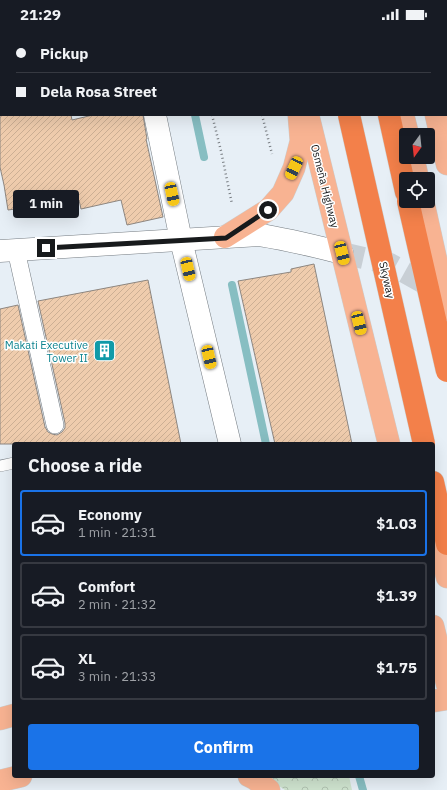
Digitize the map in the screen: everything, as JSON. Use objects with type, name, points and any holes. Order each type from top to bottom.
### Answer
[{"type":"highway","name":"Skyway","points":[[349,116],[424,442]]},
{"type":"highway","points":[[388,116],[401,172]]},
{"type":"highway","points":[[410,208],[447,371]]},
{"type":"highway","points":[[435,491],[447,544]]},
{"type":"main road","points":[[231,234],[268,210],[283,193],[294,168],[301,141],[299,116]]},
{"type":"main road","name":"Osmeña Highway","points":[[308,116],[389,442]]},
{"type":"main road","points":[[342,116],[417,442]]},
{"type":"main road","points":[[403,116],[406,128]]},
{"type":"main road","points":[[436,116],[447,164]]},
{"type":"main road","points":[[425,208],[447,309]]},
{"type":"main road","points":[[435,525],[447,577]]},
{"type":"main road","points":[[438,640],[447,684]]},
{"type":"main road","points":[[435,701],[447,699]]},
{"type":"main road","points":[[0,718],[12,716]]},
{"type":"main road","points":[[0,781],[13,778]]},
{"type":"main road","points":[[255,778],[269,790]]},
{"type":"street","points":[[155,116],[181,240],[230,442]]},
{"type":"street","points":[[55,425],[8,251],[181,240],[231,234],[274,237],[342,253]]},
{"type":"lane","points":[[0,466],[12,463]]},
{"type":"path","points":[[212,116],[221,152],[231,234]]},
{"type":"green space","points":[[267,778],[349,778],[352,790],[285,790]]},
{"type":"building","points":[[0,116],[71,116],[72,120],[89,116],[143,116],[146,139],[163,217],[127,225],[121,200],[81,209],[79,200],[8,210],[0,167]]},
{"type":"building","points":[[314,264],[352,442],[275,442],[238,281],[291,272],[291,269]]},
{"type":"building","name":"Makati Executive Tower II","points":[[148,280],[181,442],[12,442],[12,444],[0,444],[0,309],[18,305],[45,427],[48,432],[57,435],[65,428],[38,301]]},
{"type":"waterway","points":[[195,116],[204,157]]},
{"type":"waterway","points":[[232,285],[266,442]]},
{"type":"waterway","points":[[360,778],[363,790]]},
{"type":"tunnel","points":[[342,253],[390,264],[433,288],[439,294]]},
{"type":"place","name":"Makati Executive Tower II","points":[[104,351]]},
{"type":"route","points":[[46,248],[226,238],[268,210]]}]
